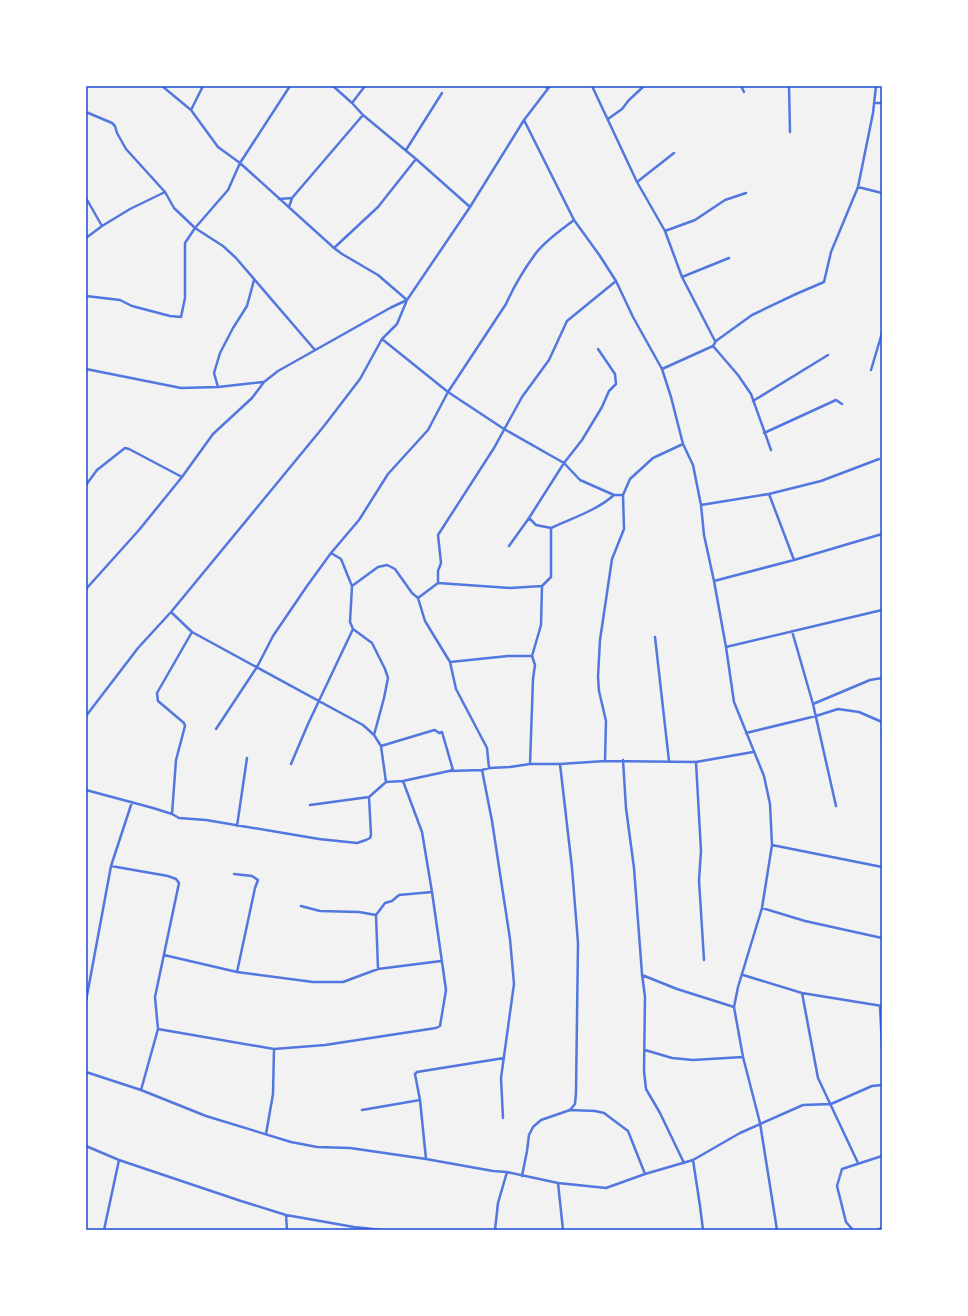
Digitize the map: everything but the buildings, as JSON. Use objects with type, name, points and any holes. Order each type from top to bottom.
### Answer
[{"type":"street","points":[[162,86],[191,110],[218,147],[240,163],[334,248],[378,275],[407,300]]},
{"type":"street","points":[[191,110],[203,86]]},
{"type":"street","points":[[86,296],[120,300],[132,306],[170,316],[181,316],[185,298],[185,243],[195,228],[228,190],[240,163],[290,86]]},
{"type":"street","points":[[333,86],[352,102],[363,115],[406,150],[470,207]]},
{"type":"street","points":[[352,102],[365,86]]},
{"type":"street","points":[[87,713],[138,648],[171,612],[324,426],[360,378],[382,339],[396,324],[407,300],[470,207],[524,120],[549,87],[545,86]]},
{"type":"street","points":[[592,86],[638,182],[665,231],[682,277],[716,341]]},
{"type":"street","points":[[608,119],[622,109],[644,86]]},
{"type":"street","points":[[741,86],[744,92]]},
{"type":"street","points":[[789,86],[790,132]]},
{"type":"street","points":[[662,369],[713,346],[716,341],[752,315],[824,282],[831,252],[858,187],[876,86]]},
{"type":"street","points":[[406,150],[442,93]]},
{"type":"street","points":[[874,103],[882,103]]},
{"type":"street","points":[[86,112],[112,123],[115,126],[117,133],[126,149],[165,192],[174,208],[195,228],[223,246],[236,258],[315,350]]},
{"type":"street","points":[[289,207],[292,198],[363,115]]},
{"type":"street","points":[[524,120],[574,220],[616,281],[633,317],[662,369],[683,444],[693,465],[701,505],[704,535],[726,646],[734,702],[764,776],[770,804],[772,845],[762,908],[743,974],[738,986],[734,1007],[743,1057],[760,1123],[777,1230]]},
{"type":"street","points":[[638,182],[674,153]]},
{"type":"street","points":[[334,248],[378,207],[416,159]]},
{"type":"street","points":[[858,187],[882,193]]},
{"type":"street","points":[[86,238],[102,226],[130,209],[165,192]]},
{"type":"street","points":[[665,231],[695,220],[725,200],[746,193]]},
{"type":"street","points":[[86,198],[102,226]]},
{"type":"street","points":[[279,198],[292,198]]},
{"type":"street","points":[[216,729],[257,667],[273,636],[331,553],[359,520],[388,474],[428,430],[448,392],[506,304],[512,290],[537,252],[551,238],[574,220]]},
{"type":"street","points":[[682,277],[729,258]]},
{"type":"street","points":[[218,387],[214,373],[220,353],[246,306],[254,280]]},
{"type":"street","points":[[438,583],[438,571],[442,563],[438,535],[494,448],[522,397],[549,360],[567,321],[616,281]]},
{"type":"street","points":[[86,589],[139,530],[182,477],[213,434],[252,398],[264,382],[278,371],[407,300]]},
{"type":"street","points":[[871,370],[882,334]]},
{"type":"street","points":[[382,339],[448,392],[504,429],[564,463],[580,480],[614,495],[624,495]]},
{"type":"street","points":[[713,346],[738,375],[751,394],[771,450]]},
{"type":"street","points":[[509,546],[529,518],[564,463],[582,440],[610,391],[616,384],[615,374],[598,349]]},
{"type":"street","points":[[753,401],[828,355]]},
{"type":"street","points":[[86,368],[181,388],[218,387],[264,382]]},
{"type":"street","points":[[764,433],[836,400],[842,404]]},
{"type":"street","points":[[605,761],[606,721],[599,691],[598,677],[600,640],[612,559],[624,529],[624,495],[630,479],[653,458],[683,444]]},
{"type":"street","points":[[86,485],[97,470],[125,448],[182,477]]},
{"type":"street","points":[[701,505],[768,494],[821,481],[879,459]]},
{"type":"street","points":[[768,494],[794,560]]},
{"type":"street","points":[[529,518],[536,525],[551,528],[597,507],[614,495]]},
{"type":"street","points":[[418,598],[438,583],[510,588],[542,586],[552,578],[551,528]]},
{"type":"street","points":[[714,581],[794,560],[882,534]]},
{"type":"street","points":[[331,553],[341,559],[352,586],[350,622],[353,629],[372,643],[388,678],[374,735]]},
{"type":"street","points":[[352,586],[378,567],[386,565],[395,569],[412,593],[418,598],[425,621],[450,662],[456,689],[487,748],[489,768]]},
{"type":"street","points":[[530,764],[532,678],[535,665],[532,656],[541,625],[542,586]]},
{"type":"street","points":[[726,646],[882,610]]},
{"type":"street","points":[[171,612],[192,632],[318,702],[363,725],[374,735],[381,746],[386,782]]},
{"type":"street","points":[[291,764],[318,702],[353,629]]},
{"type":"street","points":[[792,631],[813,704],[836,806]]},
{"type":"street","points":[[172,814],[176,760],[185,726],[184,723],[158,701],[157,693],[192,632]]},
{"type":"street","points":[[655,637],[669,761]]},
{"type":"street","points":[[450,662],[508,656],[532,656]]},
{"type":"street","points":[[813,704],[870,680],[882,678]]},
{"type":"street","points":[[746,733],[816,716],[838,709],[859,712],[882,722],[882,740]]},
{"type":"street","points":[[381,746],[435,730],[439,733],[442,732],[453,770],[450,771]]},
{"type":"street","points":[[310,805],[369,796],[386,782],[403,781],[450,771],[482,770],[530,764],[560,764],[623,760],[696,762],[754,752]]},
{"type":"street","points":[[237,826],[247,758]]},
{"type":"street","points":[[623,760],[626,808],[634,868],[645,997],[644,1071],[646,1089],[660,1113],[684,1163]]},
{"type":"street","points":[[696,762],[701,851],[699,880],[704,960]]},
{"type":"street","points":[[560,764],[572,868],[578,943],[576,1094],[574,1104],[570,1110]]},
{"type":"street","points":[[482,770],[492,821],[510,939],[514,984],[501,1078],[502,1118]]},
{"type":"street","points":[[158,1028],[274,1050],[326,1045],[436,1028],[440,1026],[446,990],[432,892],[422,832],[403,781]]},
{"type":"street","points":[[86,790],[172,814],[179,818],[206,820],[320,840],[357,843],[370,838],[371,835],[369,796]]},
{"type":"street","points":[[86,1001],[111,866],[132,802]]},
{"type":"street","points":[[772,845],[882,867]]},
{"type":"street","points":[[111,866],[168,876],[176,879],[179,883],[155,997],[158,1028],[141,1090]]},
{"type":"street","points":[[234,874],[252,876],[258,880],[237,972]]},
{"type":"street","points":[[378,969],[376,915],[385,903],[392,901],[399,895],[432,892]]},
{"type":"street","points":[[301,906],[320,911],[359,912],[376,915]]},
{"type":"street","points":[[762,908],[805,921],[882,938]]},
{"type":"street","points":[[164,955],[237,972],[313,982],[343,982],[378,969],[441,962]]},
{"type":"street","points":[[642,974],[677,989],[734,1007]]},
{"type":"street","points":[[743,974],[802,993],[881,1006],[882,1047]]},
{"type":"street","points":[[802,993],[818,1078],[858,1163]]},
{"type":"street","points":[[266,1134],[273,1094],[274,1050]]},
{"type":"street","points":[[645,1050],[672,1058],[693,1060],[743,1057]]},
{"type":"street","points":[[426,1159],[420,1100],[415,1074],[417,1072],[504,1058]]},
{"type":"street","points":[[86,1072],[141,1090],[206,1116],[291,1142],[317,1147],[350,1148],[426,1159],[506,1172],[558,1183],[606,1188],[645,1174],[693,1160],[760,1123],[803,1106],[830,1104],[872,1086],[882,1085]]},
{"type":"street","points":[[362,1110],[420,1100]]},
{"type":"street","points":[[522,1176],[532,1126],[542,1120],[570,1110],[595,1111],[604,1113],[628,1130],[645,1174]]},
{"type":"street","points":[[86,1146],[119,1160],[241,1201],[286,1214],[354,1228],[382,1230]]},
{"type":"street","points":[[853,1230],[846,1222],[837,1186],[842,1169],[882,1156]]},
{"type":"street","points":[[104,1230],[119,1160]]},
{"type":"street","points":[[693,1160],[703,1230]]},
{"type":"street","points":[[495,1230],[498,1203],[506,1172]]},
{"type":"street","points":[[558,1183],[563,1230]]},
{"type":"street","points":[[286,1214],[287,1230]]},
{"type":"street","points":[[877,1230],[882,1228]]}]
